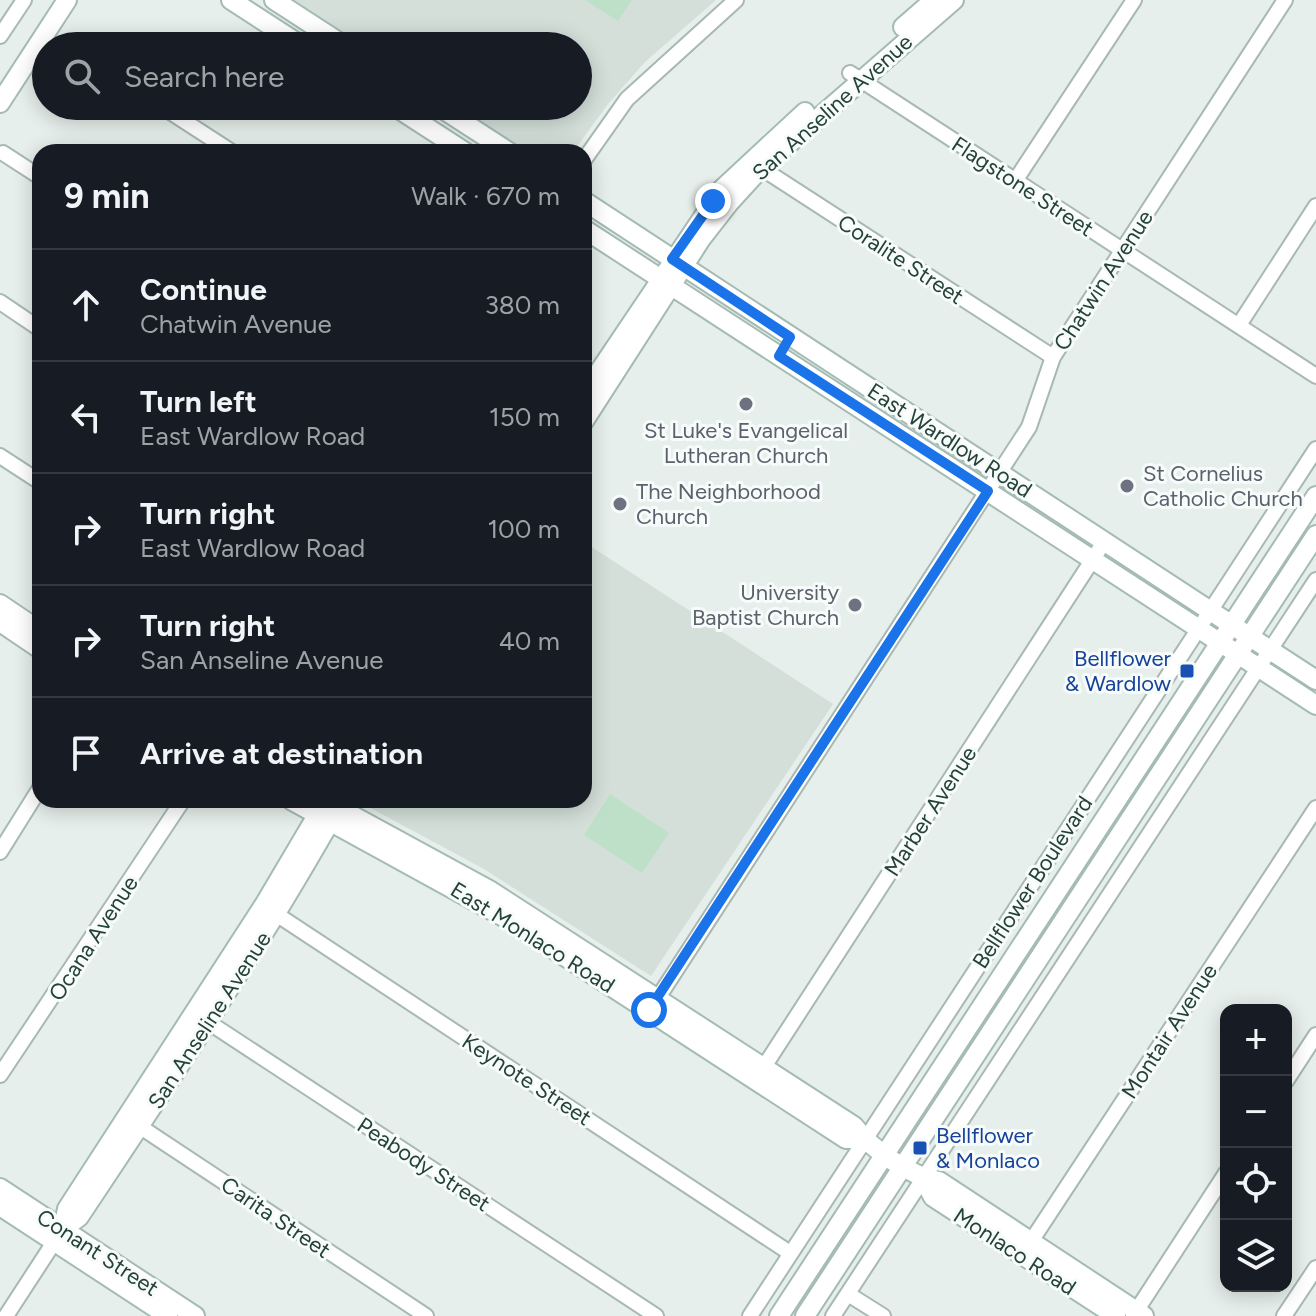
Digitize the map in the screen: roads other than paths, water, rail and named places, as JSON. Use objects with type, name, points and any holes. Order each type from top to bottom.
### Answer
[{"type":"main road","points":[[46,32],[67,0]]},
{"type":"main road","points":[[231,0],[280,32]]},
{"type":"main road","points":[[274,0],[323,32]]},
{"type":"main road","name":"San Anseline Avenue","points":[[855,77],[934,0]]},
{"type":"main road","name":"San Anseline Avenue","points":[[592,386],[678,264],[723,210],[755,164],[855,77],[954,0]]},
{"type":"main road","points":[[0,103],[32,54]]},
{"type":"main road","points":[[416,120],[453,144]]},
{"type":"main road","points":[[460,120],[497,144]]},
{"type":"main road","name":"East Wardlow Road","points":[[592,206],[1316,680]]},
{"type":"main road","name":"East Wardlow Road","points":[[592,234],[1316,705]]},
{"type":"main road","points":[[779,356],[790,337]]},
{"type":"main road","points":[[883,423],[896,404]]},
{"type":"main road","name":"Bellflower Boulevard","points":[[779,1316],[1316,496]]},
{"type":"main road","points":[[805,1316],[1316,535]]},
{"type":"main road","points":[[1,613],[32,627]]},
{"type":"main road","points":[[1,613],[32,642]]},
{"type":"main road","name":"San Anseline Avenue","points":[[59,1236],[79,1217],[133,1122],[271,910],[328,808]]},
{"type":"main road","name":"East Monlaco Road","points":[[332,808],[504,917],[653,1004],[759,1073],[854,1126],[864,1139],[923,1178],[939,1181],[1027,1248],[1138,1314]]},
{"type":"main road","name":"Conant Street","points":[[0,1188],[59,1236],[172,1312],[195,1316]]},
{"type":"main road","name":"Conant Street","points":[[0,1206],[59,1236]]},
{"type":"main road","name":"Monlaco Road","points":[[1027,1248],[1116,1316]]},
{"type":"street","points":[[0,36],[24,0]]},
{"type":"street","points":[[592,149],[627,99],[736,0]]},
{"type":"street","points":[[1015,181],[1134,0]]},
{"type":"street","name":"Chatwin Avenue","points":[[653,1004],[1001,472],[1037,412],[1053,357],[1285,0]]},
{"type":"street","name":"Flagstone Street","points":[[855,77],[1316,376]]},
{"type":"street","points":[[183,120],[220,144]]},
{"type":"street","points":[[3,153],[32,172]]},
{"type":"street","name":"Coralite Street","points":[[755,164],[1053,357]]},
{"type":"street","points":[[1239,325],[1316,206]]},
{"type":"street","points":[[0,302],[32,324]]},
{"type":"street","name":"Bellflower Boulevard","points":[[750,1316],[1316,449]]},
{"type":"street","points":[[0,456],[32,477]]},
{"type":"street","name":"Marber Avenue","points":[[759,1073],[1104,542]]},
{"type":"street","points":[[833,1316],[1316,580]]},
{"type":"street","points":[[0,852],[32,801]]},
{"type":"street","name":"Ocana Avenue","points":[[0,1075],[178,808]]},
{"type":"street","name":"Montair Avenue","points":[[1027,1248],[1316,808]]},
{"type":"street","name":"Keynote Street","points":[[271,910],[790,1253]]},
{"type":"street","name":"Peabody Street","points":[[200,1017],[656,1316]]},
{"type":"street","points":[[1289,1076],[1316,1035]]},
{"type":"street","name":"Carita Street","points":[[133,1122],[426,1316]]},
{"type":"street","points":[[1138,1314],[1220,1183]]},
{"type":"street","name":"San Anseline Avenue","points":[[6,1316],[59,1236]]},
{"type":"street","points":[[1284,1316],[1316,1268]]},
{"type":"street","points":[[848,1294],[883,1316]]},
{"type":"place","name":"St Luke's Evangelical Lutheran Church","points":[[746,404]]},
{"type":"place","name":"St Cornelius Catholic Church","points":[[1127,486]]},
{"type":"place","name":"The Neighborhood Church","points":[[620,504]]},
{"type":"place","name":"University Baptist Church","points":[[855,605]]},
{"type":"place","name":"Bellflower & Wardlow","points":[[1187,671]]},
{"type":"place","name":"Bellflower & Monlaco","points":[[920,1148]]}]
